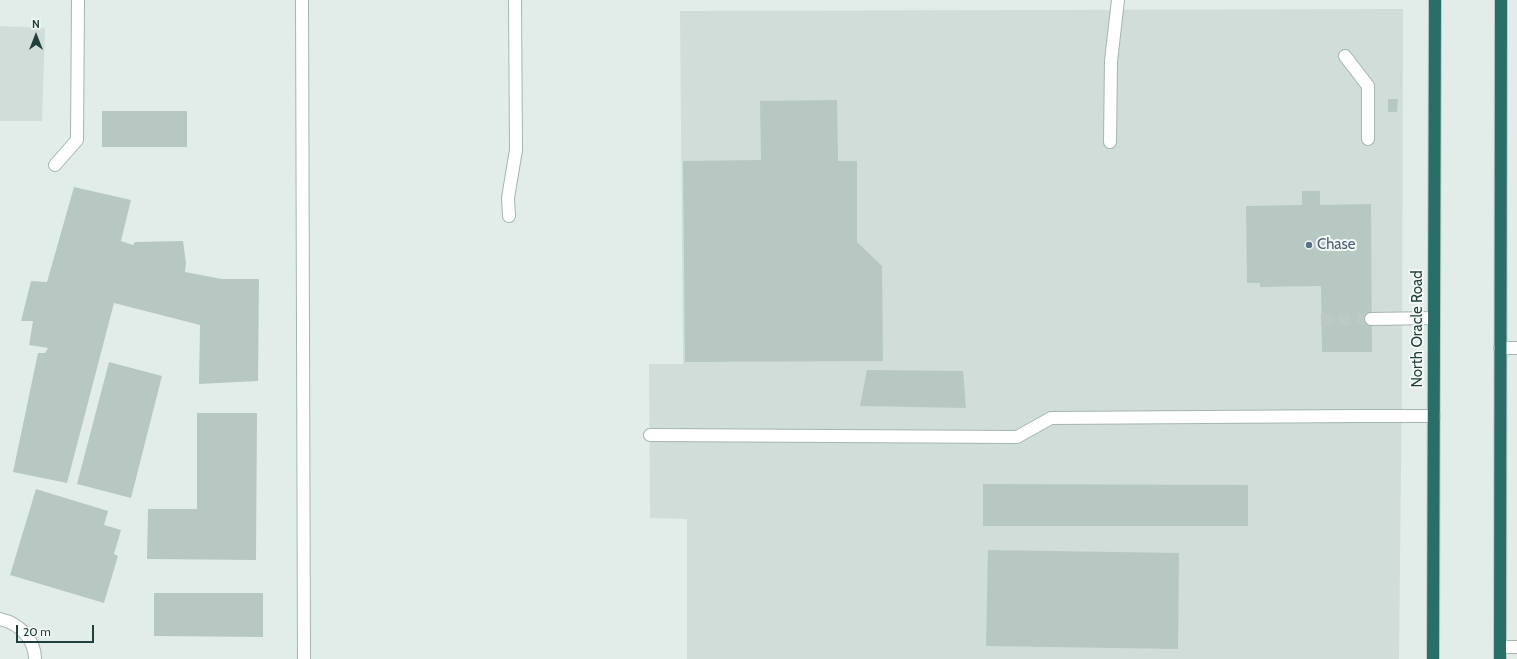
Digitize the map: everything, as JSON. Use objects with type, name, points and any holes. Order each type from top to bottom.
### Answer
[{"type":"highway","name":"North Oracle Road","points":[[1433,659],[1435,0]]},
{"type":"highway","points":[[1500,653],[1501,0]]},
{"type":"lane","points":[[55,165],[77,140],[78,0]]},
{"type":"lane","points":[[302,0],[304,659]]},
{"type":"lane","points":[[509,216],[508,198],[516,150],[515,0]]},
{"type":"lane","points":[[1110,142],[1111,61],[1118,0]]},
{"type":"lane","points":[[1345,56],[1368,86],[1368,139]]},
{"type":"lane","points":[[1371,319],[1434,318]]},
{"type":"lane","points":[[1500,348],[1517,348]]},
{"type":"lane","points":[[650,435],[1017,437],[1051,418],[1434,416]]},
{"type":"lane","points":[[0,619],[20,628],[30,640],[35,654],[35,659]]},
{"type":"lane","points":[[1500,653],[1517,647]]},
{"type":"shaded area","points":[[1403,9],[1402,370],[1399,659],[687,659],[687,519],[650,518],[649,364],[683,364],[680,11]]},
{"type":"shaded area","points":[[0,26],[45,28],[42,121],[0,121]]},
{"type":"building","points":[[1388,99],[1398,99],[1397,112],[1388,112]]},
{"type":"building","points":[[837,100],[838,161],[857,161],[857,242],[882,266],[883,361],[685,362],[683,161],[761,160],[760,101]]},
{"type":"building","points":[[102,111],[187,111],[187,147],[102,147]]},
{"type":"building","points":[[74,187],[131,200],[121,241],[133,245],[135,242],[183,241],[186,263],[185,272],[222,279],[259,279],[258,381],[199,384],[200,325],[114,303],[67,483],[13,472],[38,353],[45,353],[48,348],[29,345],[33,321],[21,321],[31,281],[47,282]]},
{"type":"building","name":"Chase","points":[[1302,191],[1320,191],[1320,205],[1371,204],[1372,352],[1322,352],[1321,286],[1260,287],[1260,283],[1247,283],[1246,206],[1302,205]]},
{"type":"building","points":[[109,362],[162,376],[131,498],[77,484]]},
{"type":"building","points":[[867,370],[963,371],[966,408],[860,406]]},
{"type":"building","points":[[197,413],[257,413],[256,560],[147,559],[148,509],[197,509]]},
{"type":"building","points":[[983,484],[1248,485],[1248,526],[983,526]]},
{"type":"building","points":[[36,489],[108,511],[104,525],[121,530],[114,554],[118,556],[104,603],[10,575]]},
{"type":"building","points":[[988,550],[1179,553],[1178,649],[986,646]]},
{"type":"building","points":[[154,593],[263,593],[263,637],[154,636]]},
{"type":"tunnel","points":[[1321,320],[1371,319]]},
{"type":"place","name":"Chase","points":[[1309,245]]}]
